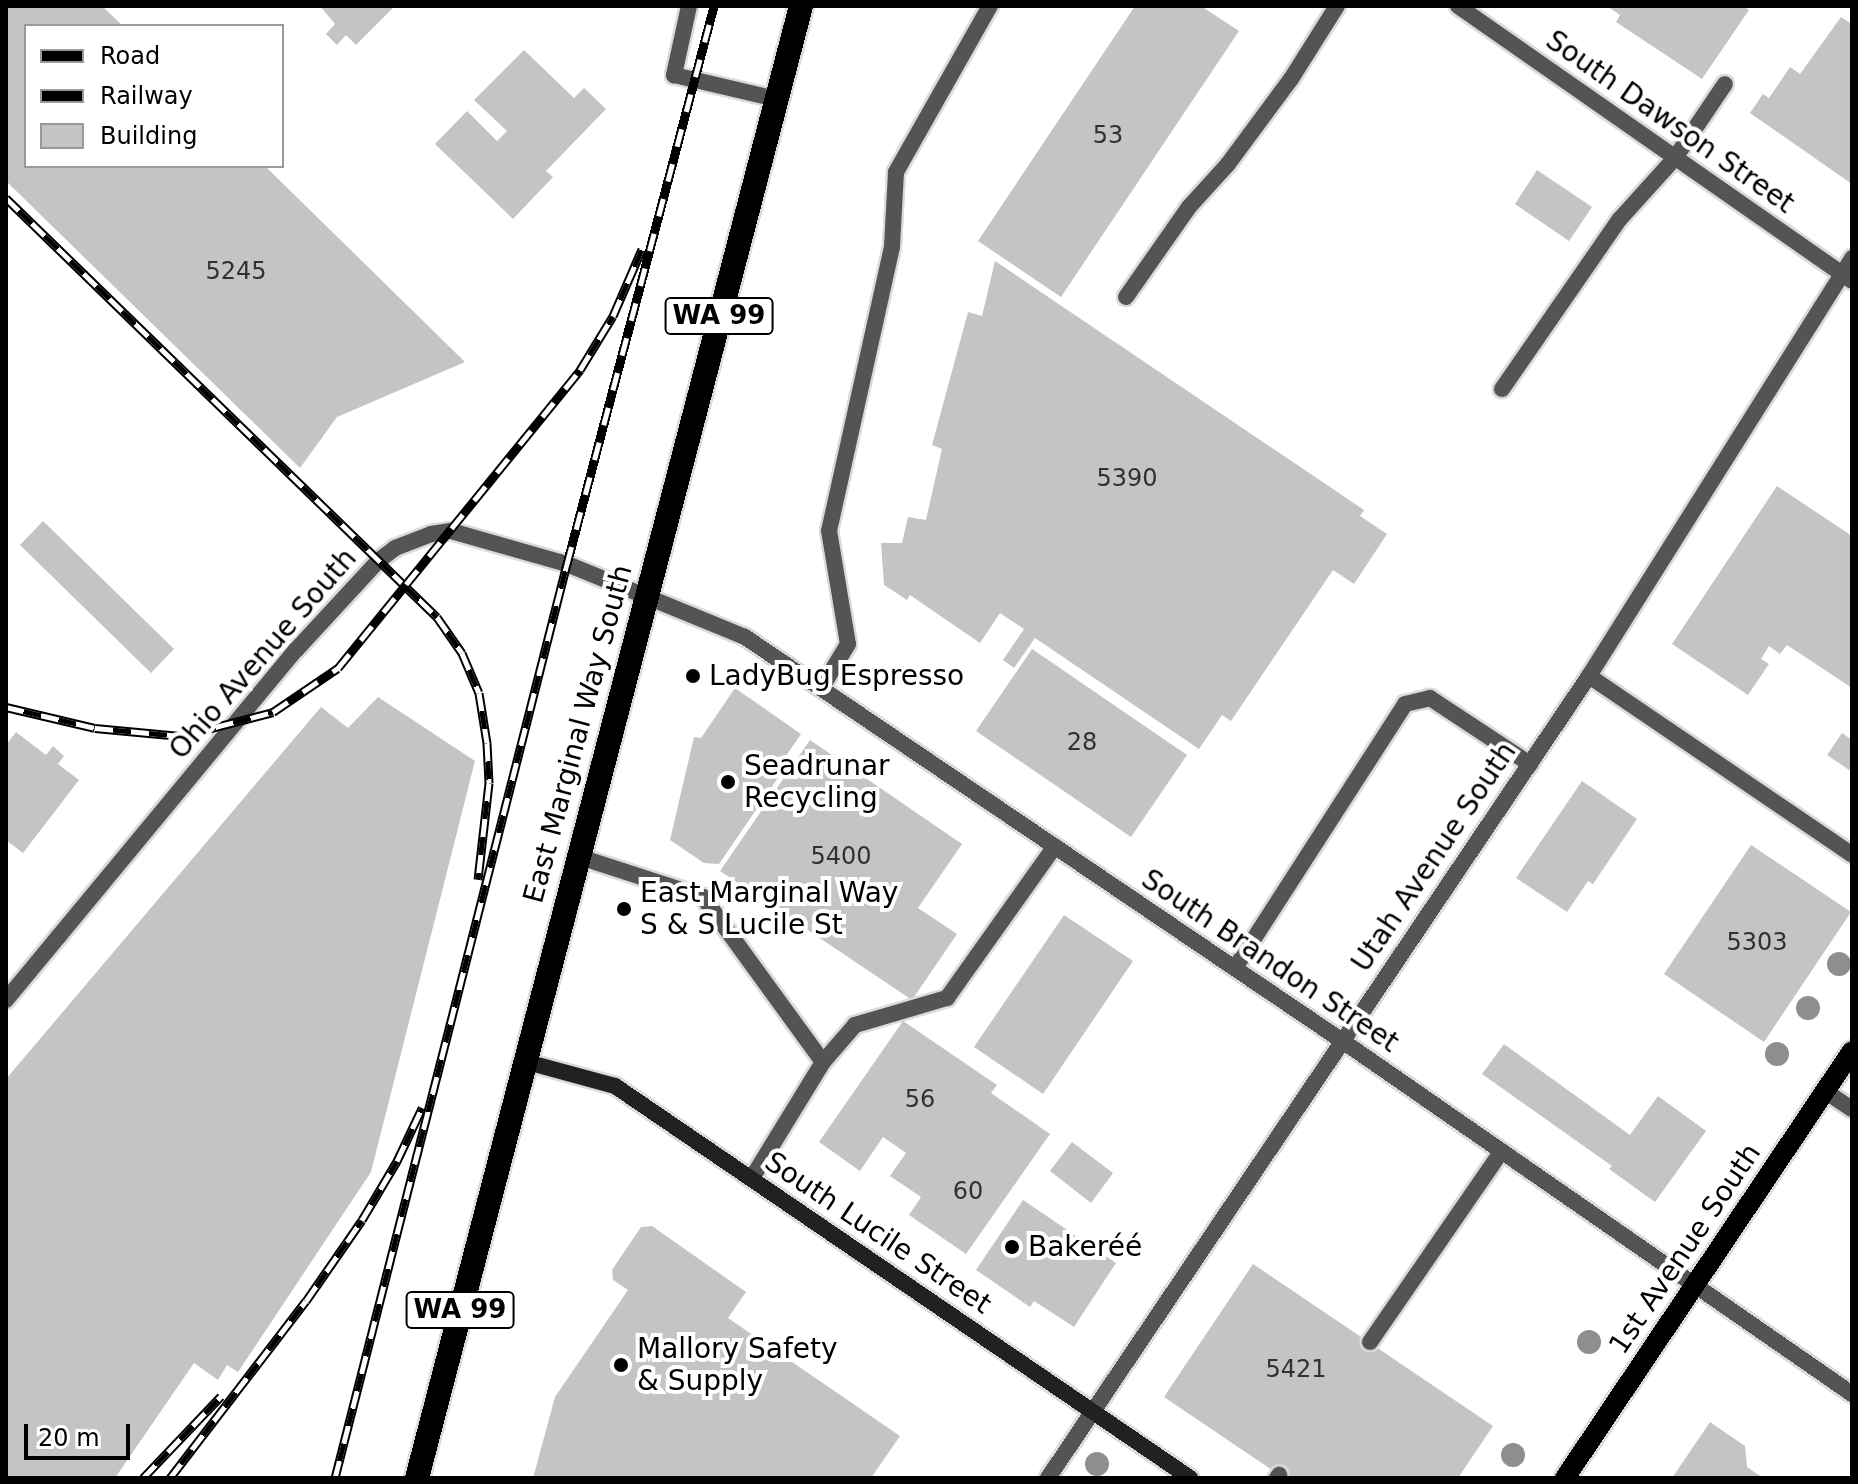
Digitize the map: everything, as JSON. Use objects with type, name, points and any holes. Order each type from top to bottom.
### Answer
[{"type":"highway","name":"East Marginal Way South","points":[[417,1478],[523,1061],[801,6]]},
{"type":"main road","name":"1st Avenue South","points":[[1565,1478],[1852,1051]]},
{"type":"street","points":[[689,6],[674,75],[776,99]]},
{"type":"street","points":[[822,687],[848,644],[829,531],[892,246],[896,172],[990,6]]},
{"type":"street","points":[[1126,297],[1189,207],[1228,164],[1291,79],[1337,6]]},
{"type":"street","name":"South Dawson Street","points":[[1458,6],[1847,278]]},
{"type":"street","points":[[1502,389],[1619,220],[1675,158],[1725,84]]},
{"type":"street","name":"Utah Avenue South","points":[[1048,1478],[1589,676],[1847,278],[1852,258]]},
{"type":"street","name":"Ohio Avenue South","points":[[6,1000],[296,650],[378,561],[395,548],[431,534],[451,531],[567,564],[646,593]]},
{"type":"street","name":"South Brandon Street","points":[[646,593],[745,637],[822,687],[1341,1040],[1852,1394]]},
{"type":"street","points":[[1589,676],[1852,855]]},
{"type":"street","points":[[1235,968],[1405,704],[1430,698],[1530,764]]},
{"type":"street","points":[[752,1178],[823,1062],[855,1025],[947,998],[1055,846]]},
{"type":"street","points":[[577,856],[703,897],[823,1062]]},
{"type":"street","name":"South Lucile Street","points":[[523,1061],[615,1086],[1190,1478]]},
{"type":"street","points":[[1825,1091],[1852,1109]]},
{"type":"street","points":[[1370,1342],[1502,1151]]},
{"type":"building","points":[[6,6],[102,6],[121,24],[24,24],[24,168],[267,168],[465,362],[337,417],[300,468],[6,181]]},
{"type":"building","points":[[320,6],[395,6],[356,45],[346,35],[337,45],[326,34],[335,24]]},
{"type":"building","points":[[1135,6],[1201,6],[1239,31],[1061,297],[978,241]]},
{"type":"building","points":[[1607,6],[1743,6],[1749,10],[1702,79],[1616,22],[1620,15]]},
{"type":"building","points":[[1841,17],[1852,24],[1852,184],[1750,113],[1763,94],[1769,98],[1790,67],[1800,74]]},
{"type":"building","points":[[524,50],[574,98],[584,88],[606,109],[546,171],[553,177],[513,219],[435,144],[467,111],[497,141],[507,131],[474,100]]},
{"type":"building","points":[[1537,170],[1592,207],[1569,241],[1515,204]]},
{"type":"building","points":[[995,261],[1364,510],[1360,516],[1387,534],[1354,584],[1333,570],[1231,721],[1222,715],[1199,749],[1035,638],[1014,668],[1003,660],[1024,629],[1000,613],[980,643],[910,595],[907,600],[884,585],[881,543],[902,543],[908,517],[926,520],[942,449],[932,445],[968,312],[982,316]]},
{"type":"building","points":[[1777,486],[1852,536],[1852,688],[1787,645],[1780,654],[1769,646],[1761,659],[1769,664],[1748,695],[1672,644]]},
{"type":"building","points":[[43,521],[174,649],[151,673],[20,545]]},
{"type":"building","points":[[1032,649],[1187,755],[1131,837],[976,731]]},
{"type":"building","points":[[735,688],[801,734],[781,763],[786,766],[719,864],[704,863],[670,840],[694,737],[701,738]]},
{"type":"building","points":[[378,697],[475,761],[371,1172],[238,1372],[227,1365],[218,1380],[194,1363],[115,1478],[6,1478],[6,1079],[321,707],[348,728]]},
{"type":"building","points":[[16,732],[46,755],[53,746],[64,756],[58,764],[79,780],[23,853],[6,840],[6,745]]},
{"type":"building","points":[[1842,733],[1852,740],[1852,772],[1827,755]]},
{"type":"building","points":[[810,740],[962,844],[918,908],[957,934],[912,1000],[720,871]]},
{"type":"building","points":[[1582,781],[1637,819],[1593,884],[1588,881],[1567,912],[1516,878]]},
{"type":"building","points":[[1751,845],[1851,912],[1764,1042],[1664,974]]},
{"type":"building","points":[[1064,915],[1133,961],[1043,1094],[974,1047]]},
{"type":"building","points":[[903,1021],[997,1085],[991,1093],[1050,1134],[966,1254],[909,1215],[921,1197],[890,1176],[906,1153],[883,1137],[860,1171],[819,1142]]},
{"type":"building","points":[[1504,1044],[1630,1135],[1658,1096],[1706,1131],[1655,1202],[1609,1169],[1612,1166],[1482,1074]]},
{"type":"building","points":[[1072,1142],[1113,1173],[1091,1203],[1050,1171]]},
{"type":"building","points":[[1023,1200],[1116,1263],[1074,1327],[1034,1301],[1030,1307],[976,1270]]},
{"type":"building","points":[[652,1226],[746,1292],[728,1318],[900,1436],[871,1478],[533,1478],[555,1397],[628,1290],[613,1280],[612,1270],[641,1227]]},
{"type":"building","points":[[1253,1264],[1493,1426],[1458,1478],[1284,1478],[1164,1397]]},
{"type":"building","points":[[1710,1422],[1745,1446],[1747,1467],[1763,1478],[1672,1478]]},
{"type":"railway","points":[[335,1478],[567,564],[714,6]]},
{"type":"railway","points":[[6,198],[437,617],[462,653],[479,693],[487,743],[489,783],[478,879]]},
{"type":"railway","points":[[6,707],[95,728],[181,736],[273,712],[338,668],[580,370],[613,316],[642,249]]},
{"type":"railway","points":[[170,1478],[306,1301],[362,1220],[397,1161],[422,1108]]},
{"type":"railway","points":[[143,1478],[221,1396]]},
{"type":"place","name":"LadyBug Espresso","points":[[693,676]]},
{"type":"place","name":"Seadrunar Recycling","points":[[728,782]]},
{"type":"place","name":"East Marginal Way S & S Lucile St","points":[[624,909]]},
{"type":"place","name":"Bakeréé","points":[[1012,1247]]},
{"type":"place","name":"Mallory Safety & Supply","points":[[621,1365]]}]
